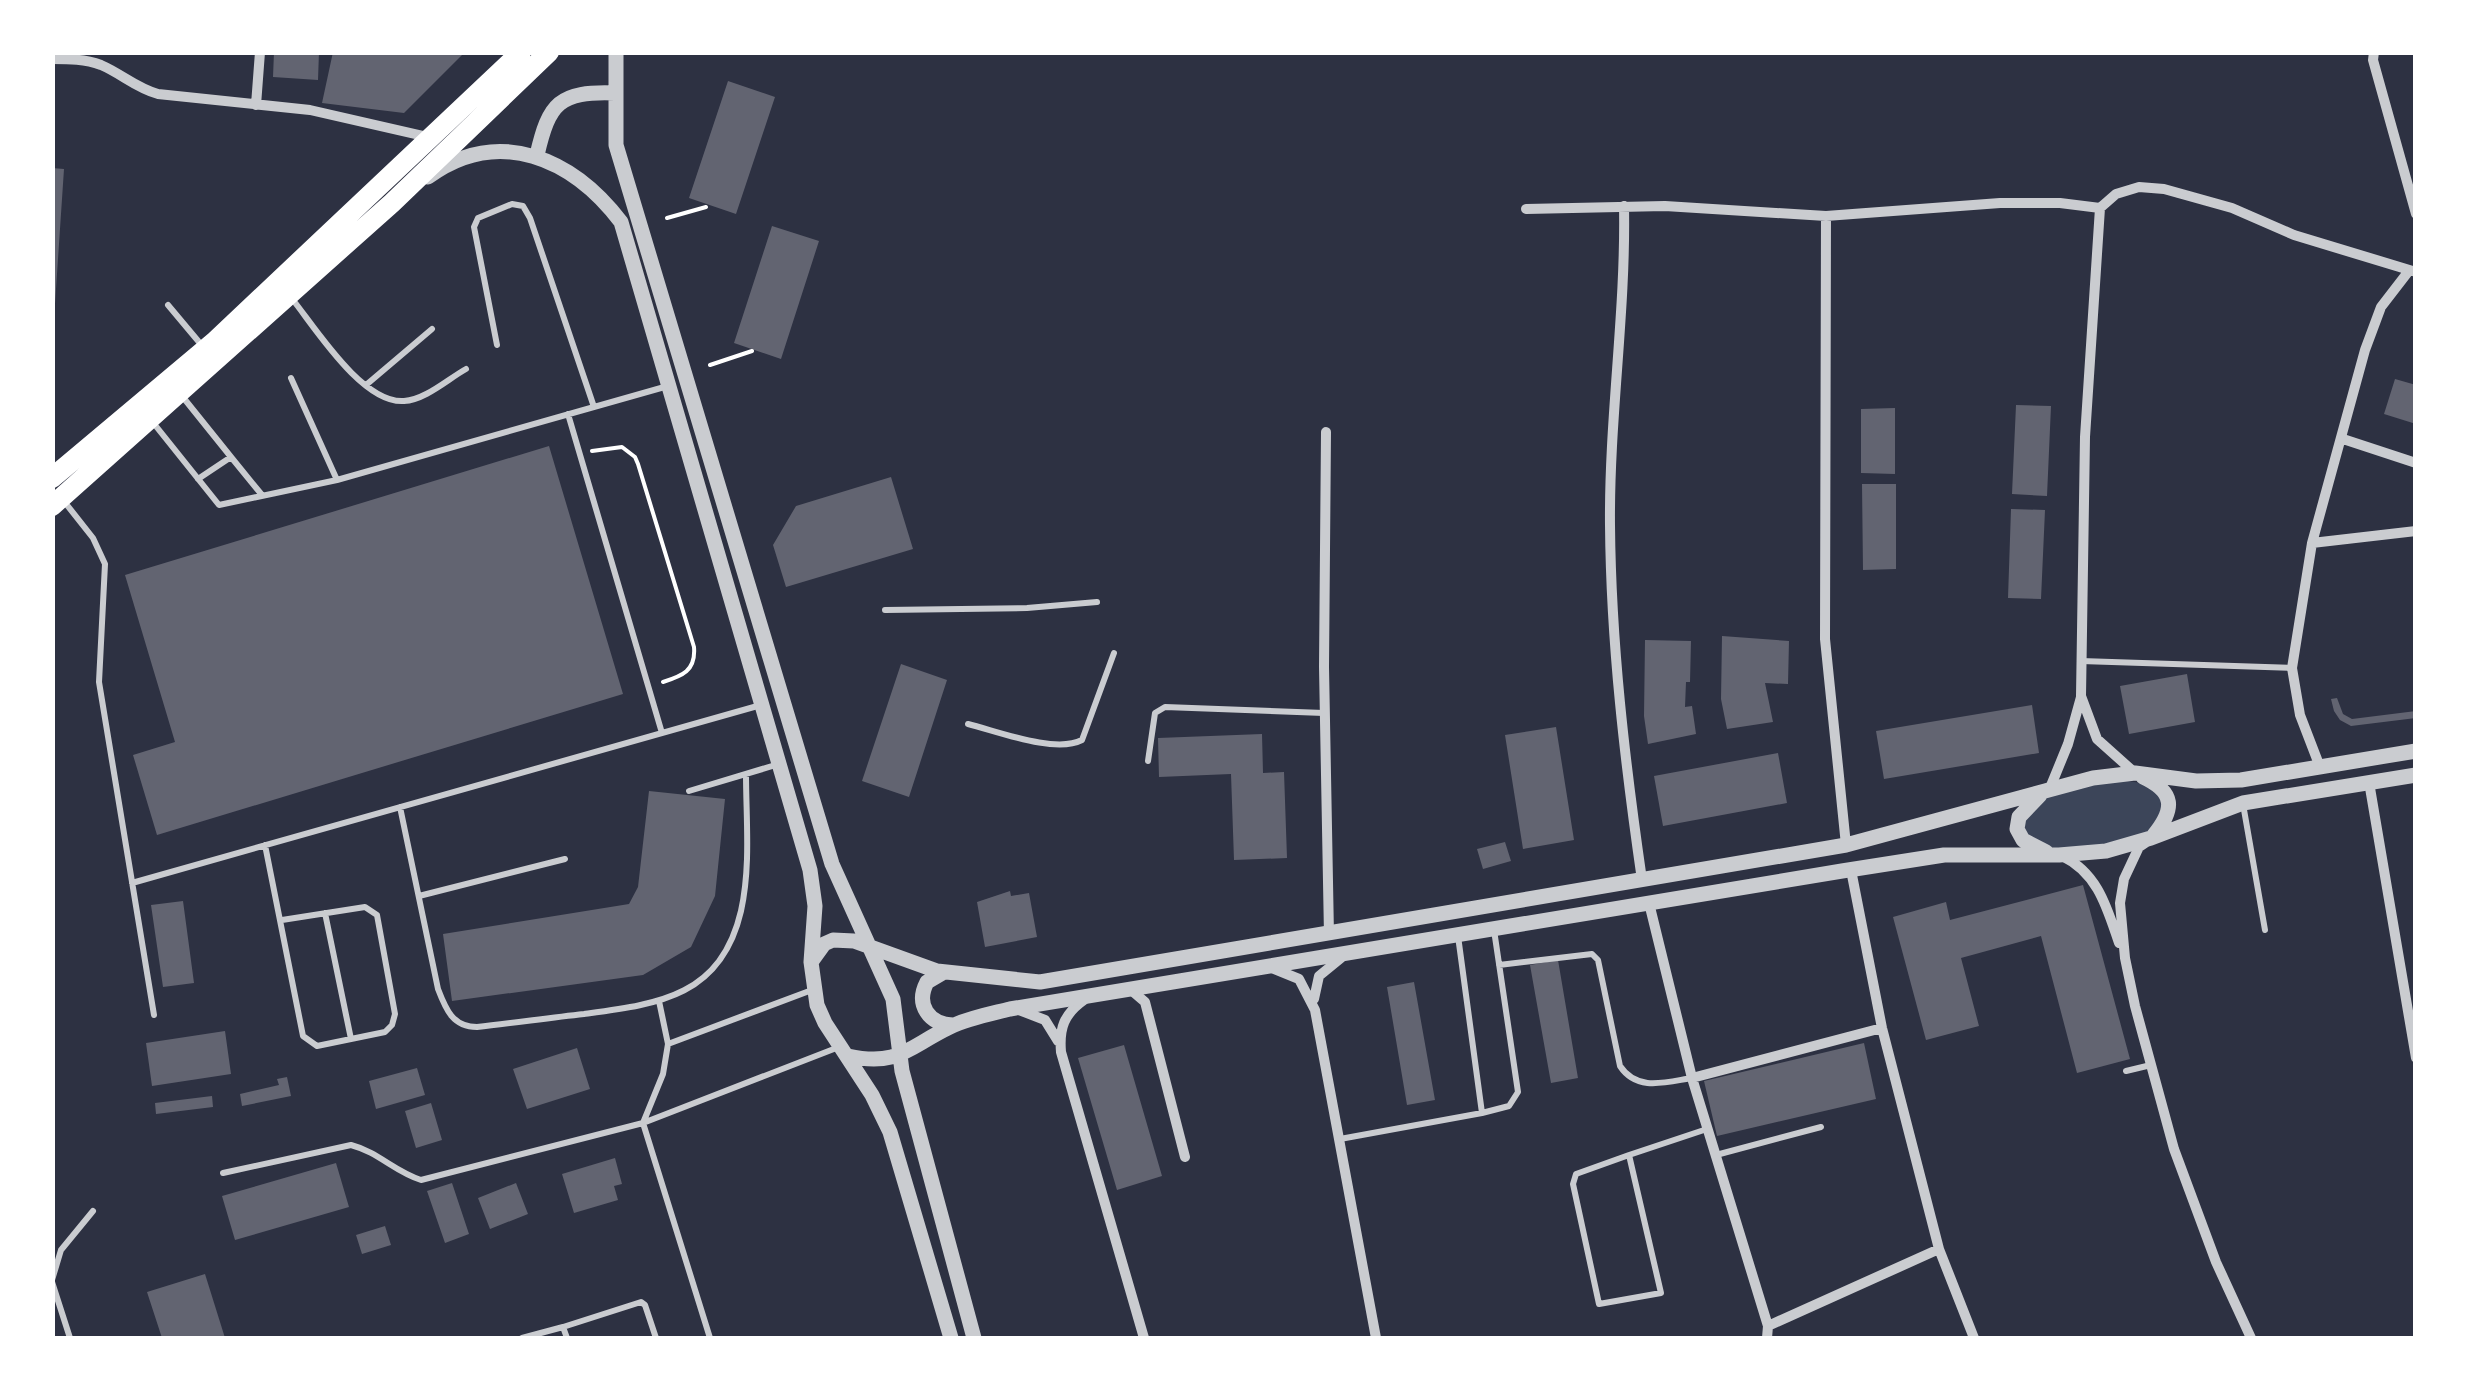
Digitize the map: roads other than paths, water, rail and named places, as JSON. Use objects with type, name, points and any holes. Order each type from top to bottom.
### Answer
[{"type":"main road","points":[[52,478],[205,349],[521,52]]},
{"type":"main road","points":[[57,503],[392,202],[549,52]]},
{"type":"street","points":[[256,105],[260,52]]},
{"type":"street","points":[[616,52],[616,145],[832,864],[893,999],[902,1070],[974,1338]]},
{"type":"street","points":[[2374,52],[2416,214]]},
{"type":"street","points":[[52,59],[100,64],[138,89],[158,94],[310,110],[428,138]]},
{"type":"street","points":[[537,155],[554,106],[576,94],[615,93]]},
{"type":"street","points":[[392,202],[457,159],[504,151],[537,155],[580,179],[621,222],[810,870],[815,906],[811,962],[814,989],[825,1023],[872,1095],[890,1132],[951,1338]]},
{"type":"street","points":[[2251,1338],[2216,1262],[2174,1149],[2124,958],[2100,890],[2080,867],[2059,855],[2033,848],[2016,829],[2019,817],[2049,789],[2068,744],[2081,696],[2085,436],[2100,208],[2116,194],[2139,187],[2164,188],[2232,208],[2294,236],[2412,272],[2381,307],[2365,350],[2312,544],[2292,668],[2300,715],[2320,767]]},
{"type":"street","points":[[1526,209],[1624,206],[1826,216],[2000,203],[2100,208]]},
{"type":"street","points":[[1624,206],[1625,276],[1610,522],[1617,683],[1642,880]]},
{"type":"street","points":[[1826,216],[1825,639],[1846,846]]},
{"type":"street","points":[[1326,432],[1329,934]]},
{"type":"street","points":[[2343,439],[2416,464]]},
{"type":"street","points":[[2312,544],[2416,531]]},
{"type":"street","points":[[2081,696],[2098,739],[2135,773],[2156,783],[2169,800],[2166,820],[2139,848],[2124,879],[2120,903],[2124,958]]},
{"type":"street","points":[[811,962],[824,944],[834,940],[866,944],[911,964],[944,972],[1040,982],[1846,846],[2093,778],[2135,773],[2196,781],[2241,780],[2416,751]]},
{"type":"street","points":[[844,1051],[870,1061],[901,1056],[953,1025],[1010,1009],[1851,870],[1944,856],[2106,851],[2243,803],[2416,774]]},
{"type":"street","points":[[2369,782],[2416,1058]]},
{"type":"street","points":[[1851,870],[1882,1028],[1939,1250],[1974,1338]]},
{"type":"street","points":[[1649,903],[1692,1078],[1767,1332],[1939,1250]]},
{"type":"street","points":[[1315,1010],[1319,976],[1335,960],[1355,952]]},
{"type":"street","points":[[1266,966],[1299,979],[1315,1010],[1376,1338]]},
{"type":"street","points":[[944,972],[927,982],[922,1000],[936,1022],[953,1025]]},
{"type":"street","points":[[1146,1002],[1155,985]]},
{"type":"street","points":[[1130,989],[1146,1002],[1185,1157]]},
{"type":"street","points":[[1096,995],[1081,1002],[1065,1018],[1060,1038],[1144,1338]]},
{"type":"street","points":[[1010,1009],[1045,1020],[1062,1052]]},
{"type":"street","points":[[1692,1078],[1882,1028]]},
{"type":"lane","points":[[497,344],[474,228],[478,218],[512,204],[522,206],[530,218],[594,408]]},
{"type":"lane","points":[[289,295],[340,360],[387,399],[416,399],[466,369]]},
{"type":"lane","points":[[168,305],[205,349]]},
{"type":"lane","points":[[366,385],[432,328]]},
{"type":"lane","points":[[291,378],[337,480]]},
{"type":"lane","points":[[150,419],[219,504],[337,480],[669,386]]},
{"type":"lane","points":[[180,393],[262,496]]},
{"type":"lane","points":[[568,414],[662,733]]},
{"type":"lane","points":[[198,479],[231,457]]},
{"type":"lane","points":[[57,503],[93,538],[105,564],[98,682],[154,1015]]},
{"type":"lane","points":[[884,610],[1028,608],[1097,602]]},
{"type":"lane","points":[[968,724],[1072,746],[1082,740],[1114,653]]},
{"type":"lane","points":[[2080,661],[2292,668]]},
{"type":"lane","points":[[132,883],[762,704]]},
{"type":"lane","points":[[1148,761],[1155,712],[1165,707],[1325,713]]},
{"type":"lane","points":[[689,791],[780,764]]},
{"type":"lane","points":[[400,807],[438,989],[457,1023],[478,1027],[636,1007],[683,994],[702,980],[716,966],[735,930],[746,871],[746,774]]},
{"type":"lane","points":[[2243,803],[2265,930]]},
{"type":"lane","points":[[265,845],[303,1036],[318,1046],[385,1032],[392,1025],[394,1014],[377,914],[365,907],[282,920]]},
{"type":"lane","points":[[419,896],[565,859]]},
{"type":"lane","points":[[325,913],[351,1039]]},
{"type":"lane","points":[[1340,1139],[1509,1106],[1518,1092],[1494,929]]},
{"type":"lane","points":[[1458,934],[1482,1114]]},
{"type":"lane","points":[[1499,966],[1592,954],[1598,960],[1620,1066],[1628,1078],[1653,1084],[1692,1078]]},
{"type":"lane","points":[[668,1044],[814,989]]},
{"type":"lane","points":[[659,1002],[668,1044],[662,1074],[643,1123],[710,1338]]},
{"type":"lane","points":[[223,1173],[352,1145],[370,1150],[403,1174],[421,1180],[643,1123],[844,1051]]},
{"type":"lane","points":[[2126,1072],[2151,1066]]},
{"type":"lane","points":[[1715,1155],[1821,1126]]},
{"type":"lane","points":[[1630,1155],[1662,1293],[1600,1304],[1573,1184],[1576,1174],[1630,1155],[1707,1129]]},
{"type":"lane","points":[[70,1338],[52,1281],[61,1250],[93,1211]]},
{"type":"lane","points":[[522,1338],[641,1302],[656,1338]]},
{"type":"lane","points":[[563,1328],[566,1338]]}]
